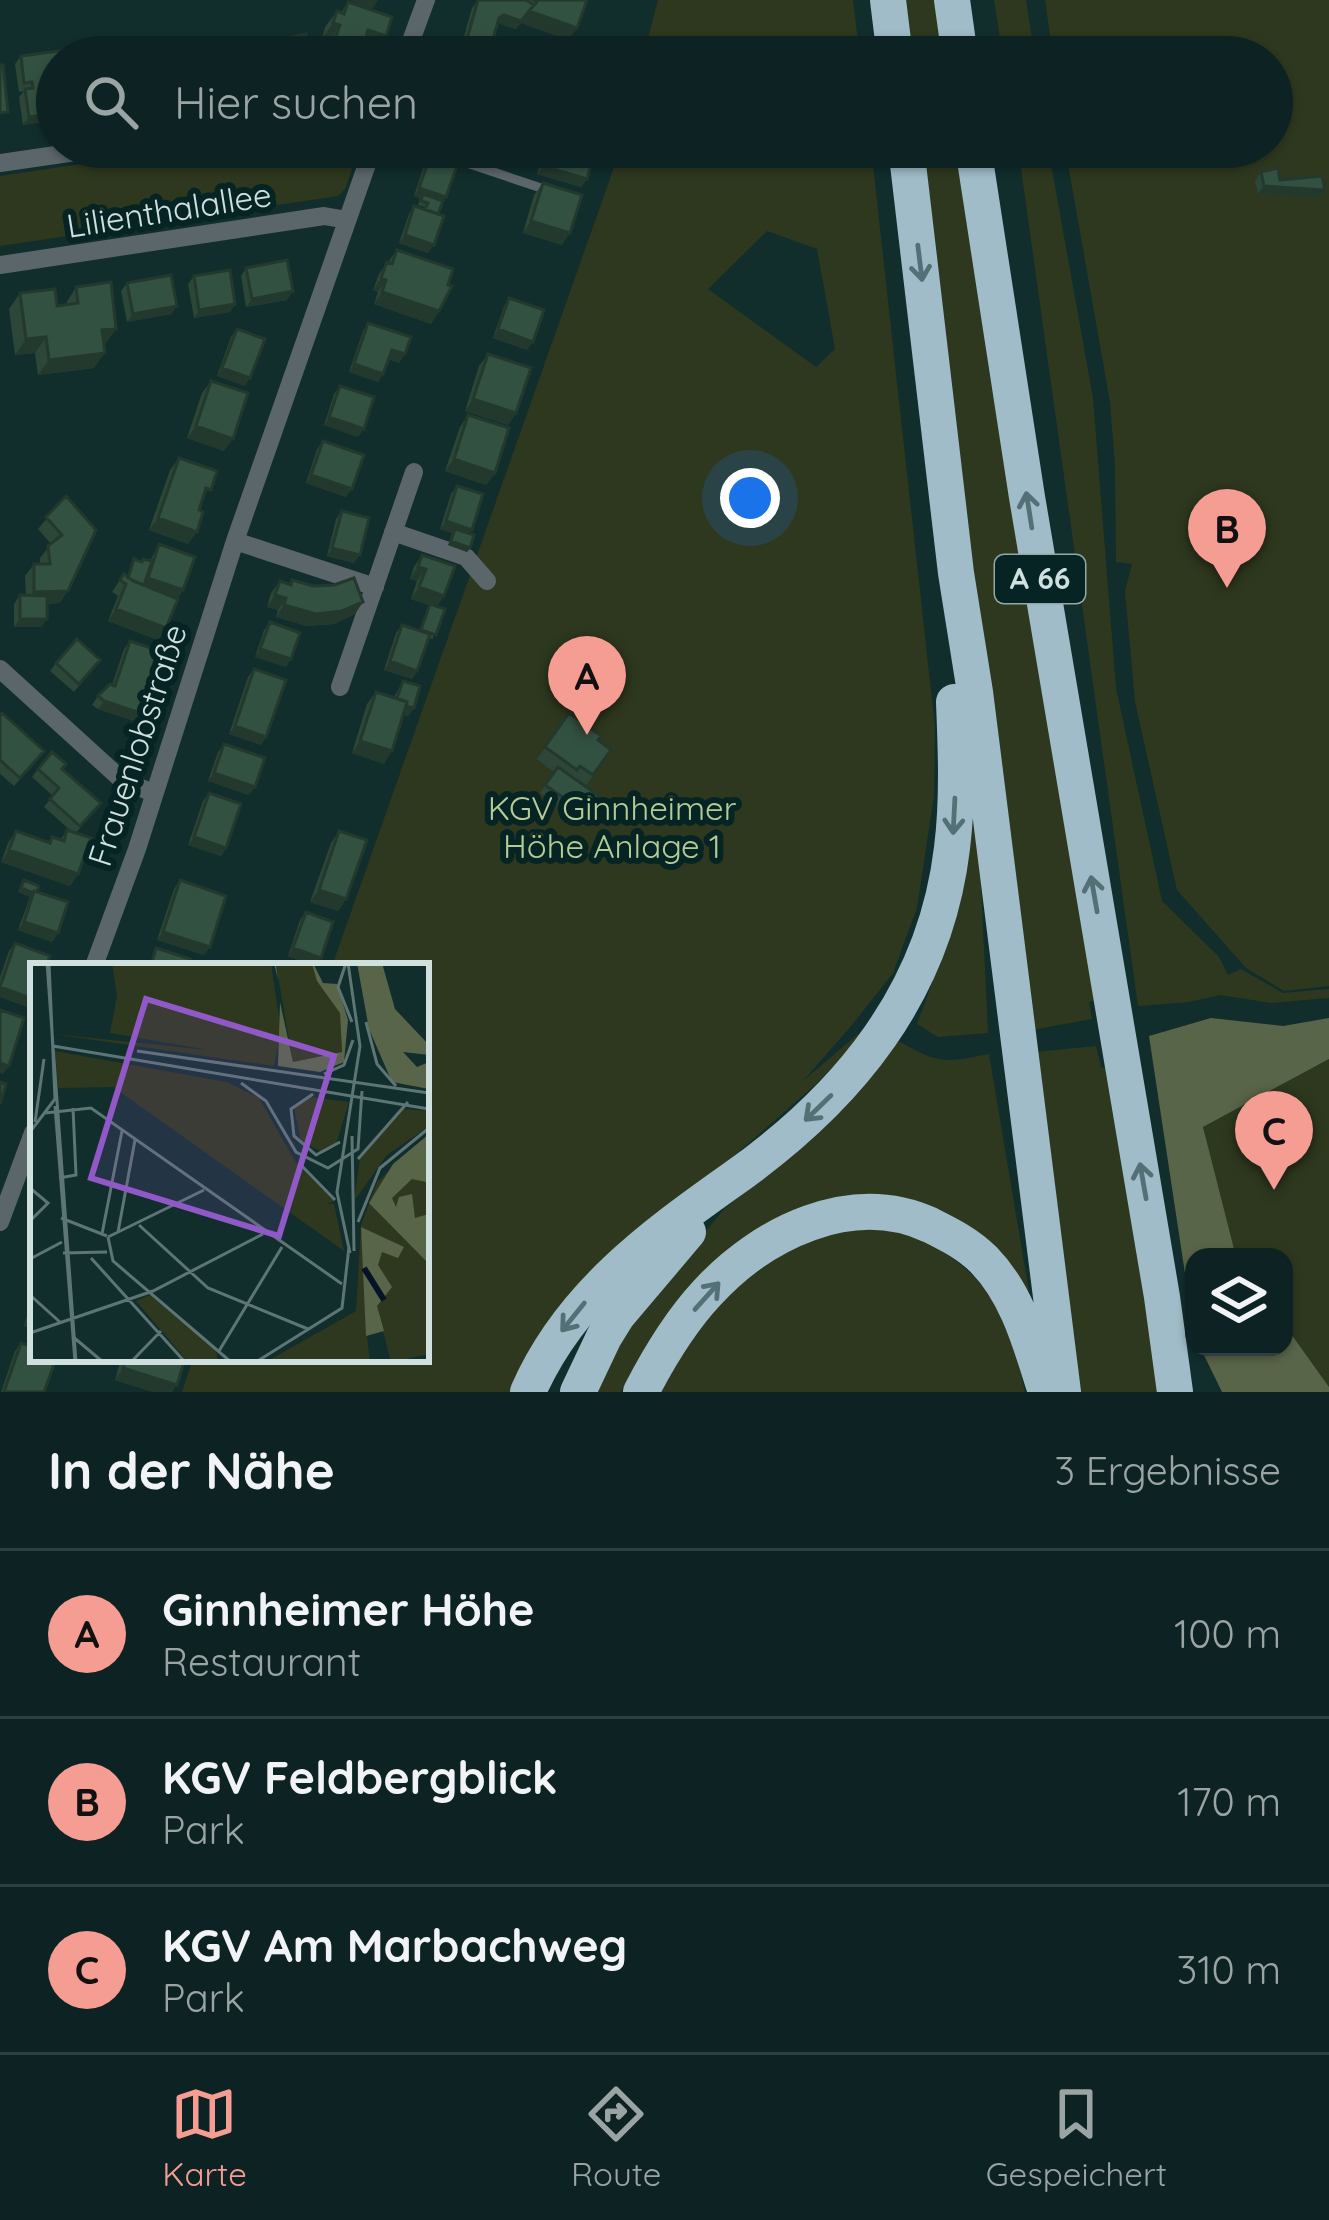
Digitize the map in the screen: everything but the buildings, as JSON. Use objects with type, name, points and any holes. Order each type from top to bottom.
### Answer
[{"type":"highway","points":[[888,0],[892,36]]},
{"type":"highway","points":[[952,0],[957,36]]},
{"type":"highway","name":"A 66","points":[[908,168],[956,573],[1064,1392]]},
{"type":"highway","name":"A 66","points":[[976,168],[1175,1392]]},
{"type":"highway","points":[[578,1392],[604,1336],[636,1291],[758,1161],[825,1102],[872,1050],[904,1000],[932,938],[952,853],[956,573]]},
{"type":"highway","points":[[528,1392],[559,1334],[596,1289],[638,1250],[758,1161]]},
{"type":"highway","points":[[641,1392],[661,1353],[708,1292],[758,1248],[804,1224],[879,1211],[914,1218],[960,1239],[984,1260],[1022,1318],[1046,1392]]},
{"type":"highway","points":[[1162,1297],[1196,1392]]},
{"type":"street","points":[[413,36],[426,0]]},
{"type":"street","points":[[0,163],[36,158]]},
{"type":"street","name":"Frauenlobstraße","points":[[95,963],[365,168]]},
{"type":"street","name":"Lilienthalallee","points":[[0,265],[324,216],[346,220]]},
{"type":"street","points":[[340,687],[414,472]]},
{"type":"street","points":[[393,532],[466,557],[487,581]]},
{"type":"street","points":[[235,541],[375,587]]},
{"type":"street","points":[[0,669],[122,780],[153,793]]},
{"type":"street","points":[[0,1222],[30,1141]]},
{"type":"lane","points":[[481,168],[554,193]]},
{"type":"green space","points":[[658,0],[853,0],[857,36],[649,36]]},
{"type":"green space","points":[[906,0],[937,0],[942,36],[910,36]]},
{"type":"green space","points":[[994,0],[1026,0],[1032,36],[1000,36]]},
{"type":"green space","points":[[1045,0],[1329,0],[1329,986],[1284,991],[1246,968],[1177,890],[1135,702],[1125,591],[1132,564],[1116,562],[1110,402],[1069,168],[1293,168],[1293,36],[1050,36]]},
{"type":"green space","points":[[54,168],[352,168],[338,196],[0,246],[0,176]]},
{"type":"green space","name":"KGV Ginnheimer Höhe Anlage 1","points":[[613,168],[873,168],[935,727],[934,796],[917,908],[893,973],[803,1081],[858,1034],[862,1037],[710,1177],[515,1392],[182,1392],[192,1362],[429,1362],[429,963],[333,963]],"holes":[[[767,231],[817,249],[835,349],[816,367],[708,289]]]},
{"type":"green space","points":[[926,168],[960,168],[989,371],[1096,1000],[1089,1002],[1092,1019],[1032,1030],[1023,1013]]},
{"type":"green space","points":[[1021,168],[1052,168],[1093,398],[1116,688],[1162,901],[1219,957],[1228,975],[1241,969],[1283,993],[1329,989],[1329,998],[1271,1003],[1220,995],[1138,1006]]},
{"type":"green space","points":[[971,802],[977,802],[988,1033],[938,1037],[917,1024],[958,913]]},
{"type":"green space","points":[[1211,1018],[1283,1026],[1329,1018],[1329,1059],[1203,1127],[1234,1248],[1185,1248],[1185,1274],[1149,1036]]},
{"type":"green space","points":[[895,1039],[940,1059],[989,1054],[1029,1292],[857,1198],[638,1361],[621,1392],[589,1392],[607,1353],[724,1209],[755,1184]]},
{"type":"green space","points":[[1096,1046],[1105,1068],[1160,1392],[1076,1392],[1035,1052]]},
{"type":"green space","points":[[1329,1059],[1329,1387],[1293,1337],[1293,1248],[1232,1248],[1203,1127]]},
{"type":"green space","points":[[867,1223],[905,1229],[970,1273],[1005,1324],[1025,1392],[653,1392],[715,1304],[793,1244]]},
{"type":"green space","points":[[1293,1337],[1329,1387],[1329,1392],[1222,1392],[1204,1356],[1293,1356]]},
{"type":"place","name":"KGV Feldbergblick","points":[[1227,588]]},
{"type":"place","name":"Ginnheimer Höhe","points":[[587,735]]},
{"type":"place","name":"KGV Am Marbachweg","points":[[1274,1190]]}]
